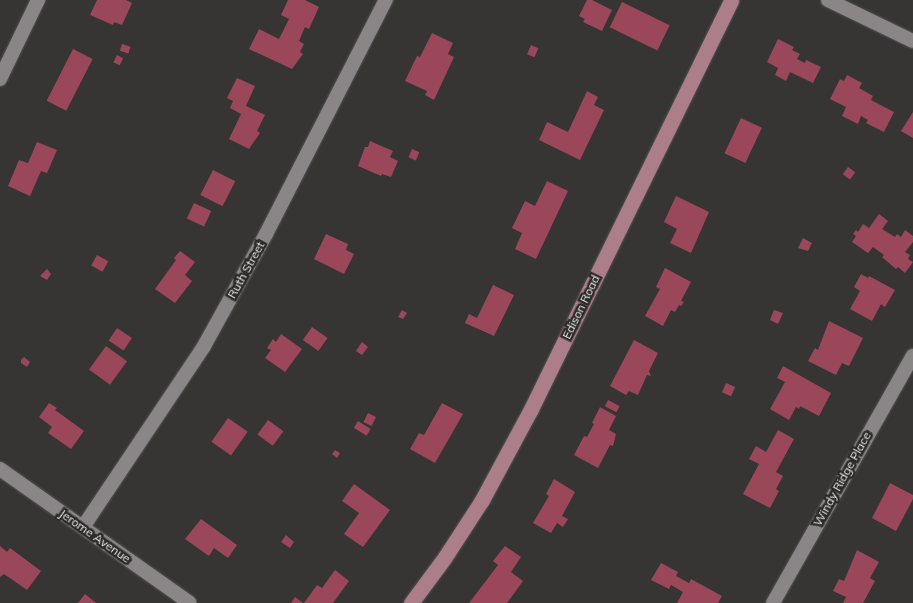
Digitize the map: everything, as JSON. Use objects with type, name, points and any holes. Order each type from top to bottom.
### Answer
[{"type":"street","points":[[0,79],[38,0]]},
{"type":"street","name":"Ruth Street","points":[[83,526],[204,346],[266,234],[386,0]]},
{"type":"street","name":"Edison Road","points":[[411,603],[445,557],[482,500],[527,417],[731,0]]},
{"type":"street","points":[[828,0],[913,41]]},
{"type":"street","name":"Windy Ridge Place","points":[[773,603],[913,356]]},
{"type":"street","name":"Jerome Avenue","points":[[0,469],[190,603]]},
{"type":"building","points":[[97,0],[126,0],[132,3],[122,25],[114,22],[113,25],[90,15]]},
{"type":"building","points":[[288,0],[305,0],[319,7],[309,29],[305,27],[299,41],[304,44],[300,52],[303,54],[292,69],[249,49],[259,29],[279,39],[289,19],[281,15]]},
{"type":"building","points":[[587,0],[592,0],[612,10],[602,31],[583,22],[585,19],[579,16]]},
{"type":"building","points":[[622,2],[670,25],[657,50],[610,27]]},
{"type":"building","points":[[432,33],[453,43],[448,54],[454,57],[434,100],[425,95],[427,91],[405,81],[417,56],[420,57]]},
{"type":"building","points":[[778,39],[794,47],[792,50],[800,54],[797,59],[805,63],[806,60],[821,67],[813,83],[790,72],[786,81],[775,75],[778,68],[767,62]]},
{"type":"building","points":[[122,44],[131,47],[128,53],[120,51]]},
{"type":"building","points":[[531,45],[538,48],[534,57],[527,54]]},
{"type":"building","points":[[73,49],[93,59],[66,111],[47,101]]},
{"type":"building","points":[[117,55],[123,58],[120,65],[113,62]]},
{"type":"building","points":[[847,75],[862,83],[859,88],[873,96],[871,100],[894,112],[884,132],[866,123],[868,120],[861,116],[858,124],[842,116],[846,107],[830,99],[840,79],[844,81]]},
{"type":"building","points":[[237,78],[255,86],[246,106],[265,115],[257,131],[260,133],[249,149],[229,139],[241,114],[230,108],[233,101],[227,98]]},
{"type":"building","points":[[587,91],[598,97],[594,105],[604,110],[580,160],[539,140],[547,122],[568,132]]},
{"type":"building","points":[[913,112],[913,138],[901,131]]},
{"type":"building","points":[[741,118],[762,128],[745,163],[725,153]]},
{"type":"building","points":[[370,141],[393,151],[390,157],[398,161],[391,177],[382,174],[381,176],[358,166],[365,147],[368,147]]},
{"type":"building","points":[[37,142],[57,150],[47,173],[41,171],[30,196],[8,186],[19,160],[28,163]]},
{"type":"building","points":[[412,149],[419,152],[416,160],[408,157]]},
{"type":"building","points":[[848,167],[855,172],[850,180],[843,174]]},
{"type":"building","points":[[213,170],[235,181],[223,206],[200,195]]},
{"type":"building","points":[[547,181],[568,191],[536,259],[515,249],[522,233],[512,228],[525,201],[535,206]]},
{"type":"building","points":[[676,196],[709,212],[691,253],[670,243],[677,229],[664,222]]},
{"type":"building","points":[[194,203],[211,211],[204,226],[187,218]]},
{"type":"building","points":[[879,214],[888,221],[882,229],[895,237],[897,234],[901,237],[905,230],[913,236],[913,242],[905,252],[910,255],[908,259],[913,262],[905,273],[898,267],[896,269],[882,257],[884,255],[873,247],[868,253],[852,242],[856,236],[853,234],[856,230],[858,232],[863,224],[869,228]]},
{"type":"building","points":[[326,234],[348,244],[346,250],[354,254],[344,274],[314,259]]},
{"type":"building","points":[[803,238],[812,243],[808,251],[798,248]]},
{"type":"building","points":[[180,251],[195,262],[185,275],[192,281],[175,303],[155,289],[176,260],[174,258]]},
{"type":"building","points":[[97,255],[108,261],[103,272],[91,265]]},
{"type":"building","points":[[665,268],[691,282],[681,301],[684,302],[681,306],[679,305],[675,312],[671,310],[663,326],[645,316],[660,289],[656,287]]},
{"type":"building","points":[[47,269],[51,274],[47,280],[40,276]]},
{"type":"building","points":[[861,274],[868,278],[869,276],[895,290],[885,307],[881,304],[872,321],[850,309],[860,291],[854,287]]},
{"type":"building","points":[[493,285],[514,295],[494,336],[465,323],[469,314],[477,318]]},
{"type":"building","points":[[402,310],[407,313],[403,319],[398,317]]},
{"type":"building","points":[[774,310],[783,313],[778,324],[770,320]]},
{"type":"building","points":[[829,321],[863,338],[849,366],[842,363],[836,375],[808,361],[815,348],[818,350]]},
{"type":"building","points":[[312,327],[328,338],[318,351],[303,340]]},
{"type":"building","points":[[117,328],[132,338],[124,351],[109,340]]},
{"type":"building","points":[[281,334],[302,349],[285,372],[265,358],[271,350],[267,348],[273,339],[276,342]]},
{"type":"building","points":[[634,340],[658,353],[649,371],[651,376],[647,375],[638,395],[629,391],[626,395],[610,386]]},
{"type":"building","points":[[362,342],[368,347],[362,355],[356,351]]},
{"type":"building","points":[[106,346],[127,361],[110,385],[89,369]]},
{"type":"building","points":[[24,357],[30,362],[27,367],[21,363]]},
{"type":"building","points":[[783,366],[831,393],[819,416],[800,406],[799,409],[796,407],[789,420],[770,409],[785,382],[777,378]]},
{"type":"building","points":[[726,383],[735,387],[731,396],[722,392]]},
{"type":"building","points":[[608,400],[620,406],[616,412],[605,406]]},
{"type":"building","points":[[49,403],[57,408],[55,410],[84,431],[71,449],[48,433],[52,427],[39,417]]},
{"type":"building","points":[[442,403],[463,414],[435,463],[410,449],[419,433],[424,435]]},
{"type":"building","points":[[600,407],[616,416],[609,430],[616,434],[613,446],[610,445],[598,468],[574,455],[584,436],[587,437]]},
{"type":"building","points":[[368,413],[376,417],[371,426],[363,422]]},
{"type":"building","points":[[228,418],[248,432],[231,456],[211,442]]},
{"type":"building","points":[[268,420],[283,431],[273,446],[257,435]]},
{"type":"building","points":[[358,421],[371,429],[366,436],[354,428]]},
{"type":"building","points":[[778,430],[794,439],[776,472],[783,476],[776,489],[779,491],[770,508],[743,494],[759,464],[749,459],[756,446],[766,452]]},
{"type":"building","points":[[335,450],[340,453],[337,458],[332,454]]},
{"type":"building","points":[[554,479],[575,492],[562,516],[568,519],[563,527],[557,523],[551,533],[533,523],[549,496],[546,494]]},
{"type":"building","points":[[890,483],[913,495],[913,499],[896,531],[872,518]]},
{"type":"building","points":[[354,484],[390,510],[363,547],[344,534],[359,513],[342,501]]},
{"type":"building","points":[[201,519],[237,545],[228,558],[214,548],[209,556],[185,539]]},
{"type":"building","points":[[286,535],[294,542],[290,548],[281,542]]},
{"type":"building","points":[[0,546],[7,552],[10,548],[41,571],[27,590],[4,574],[0,577]]},
{"type":"building","points":[[505,546],[521,557],[511,572],[523,581],[507,603],[469,603],[498,565],[493,561]]},
{"type":"building","points":[[857,550],[879,562],[870,578],[875,581],[863,603],[843,603],[846,597],[833,591],[839,579],[844,581]]},
{"type":"building","points":[[661,563],[678,572],[676,576],[689,583],[691,579],[722,596],[718,603],[677,603],[683,592],[671,585],[669,589],[651,580]]},
{"type":"building","points":[[335,570],[349,581],[333,603],[304,603],[317,585],[322,588]]},
{"type":"building","points":[[85,594],[96,603],[78,603]]},
{"type":"building","points":[[295,597],[303,603],[291,603]]}]
